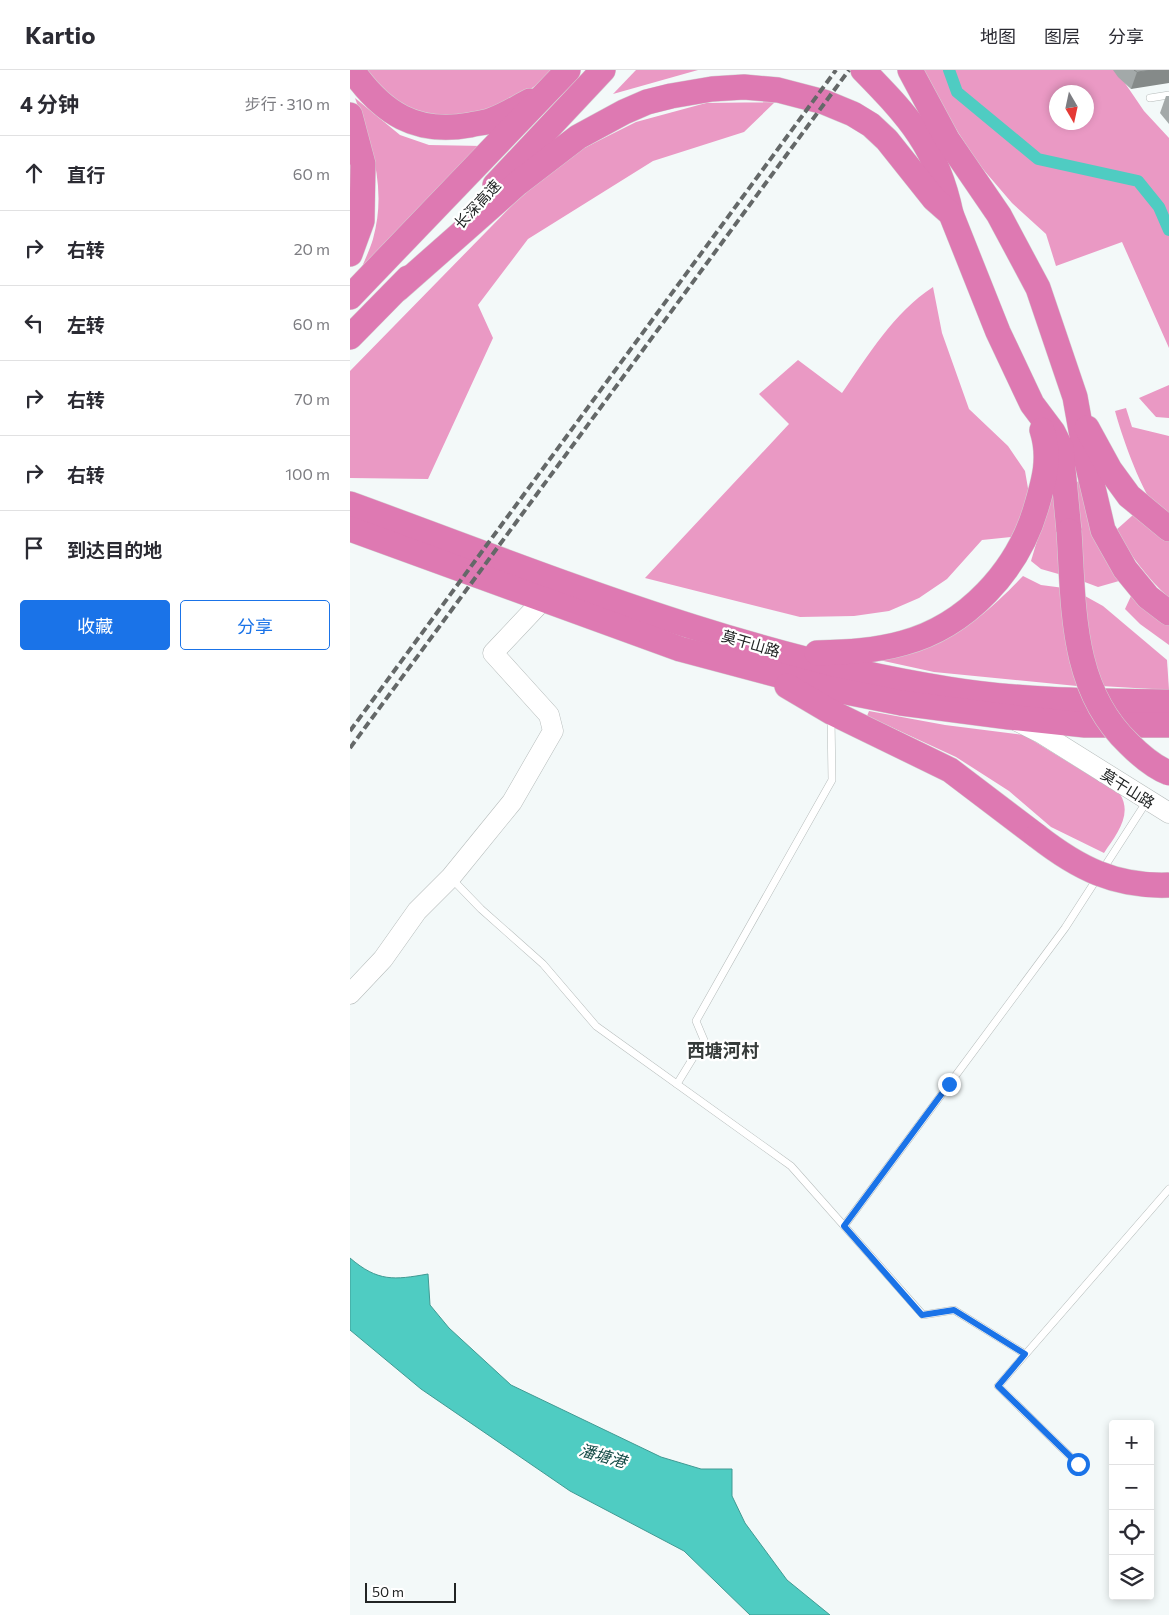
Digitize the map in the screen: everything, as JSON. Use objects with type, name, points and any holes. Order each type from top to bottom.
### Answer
[{"type":"highway","name":"长深高速","points":[[350,297],[568,70]]},
{"type":"highway","name":"长深高速","points":[[350,337],[398,289],[603,70]]},
{"type":"highway","points":[[787,654],[851,652],[904,643],[947,624],[986,595],[1005,572],[1034,518],[1046,473],[1045,440],[1032,404],[998,332],[951,214],[944,184],[924,140],[909,119],[863,70]]},
{"type":"highway","points":[[880,70],[947,139]]},
{"type":"highway","points":[[910,70],[947,139],[998,215],[1026,262],[1047,311],[1075,397],[1089,433],[1110,470],[1129,496],[1169,529]]},
{"type":"highway","points":[[358,78],[386,108],[417,125],[451,128],[492,121],[548,91]]},
{"type":"highway","points":[[398,289],[518,183],[578,137],[647,102],[712,89],[778,90],[824,102],[853,114],[871,125],[887,140],[934,199],[951,214]]},
{"type":"highway","points":[[350,115],[363,164],[362,221],[350,254]]},
{"type":"highway","points":[[1075,397],[1096,506],[1103,530],[1125,569],[1148,597],[1169,614]]},
{"type":"highway","points":[[1032,404],[1053,432],[1061,448],[1076,631],[1086,678],[1100,709],[1122,737],[1140,754],[1169,773]]},
{"type":"highway","name":"莫干山路","points":[[350,504],[667,618],[787,654],[858,672],[948,689],[1065,701],[1169,702]]},
{"type":"highway","name":"莫干山路","points":[[350,529],[680,649],[763,672],[901,703],[1085,725],[1169,725]]},
{"type":"highway","points":[[763,672],[832,712],[950,770],[1063,856],[1100,875],[1140,884],[1169,885]]},
{"type":"street","points":[[350,994],[383,959],[417,911],[451,877],[512,802],[553,731],[550,715],[493,653],[544,599]]},
{"type":"street","name":"莫干山路","points":[[1009,717],[1041,733],[1169,814]]},
{"type":"lane","points":[[1150,98],[1169,95]]},
{"type":"lane","points":[[677,1084],[704,1040],[696,1021],[832,780],[832,712]]},
{"type":"lane","points":[[844,1226],[1065,928],[1148,801]]},
{"type":"lane","points":[[451,877],[481,909],[543,964],[596,1026],[791,1166],[922,1315],[954,1310],[1025,1354]]},
{"type":"lane","points":[[1078,1464],[998,1386],[1169,1189]]},
{"type":"shaded area","points":[[364,70],[553,70],[527,92],[497,107],[481,113],[448,118],[421,117],[401,107],[387,96]]},
{"type":"shaded area","points":[[636,70],[698,70],[613,94]]},
{"type":"shaded area","points":[[919,70],[1116,70],[1144,111],[1169,138],[1169,348],[1122,242],[1056,266],[1046,234],[1012,203],[976,161]]},
{"type":"shaded area","points":[[355,98],[400,135],[429,145],[483,146],[357,279],[373,239],[377,221],[378,185],[372,150]]},
{"type":"shaded area","points":[[775,102],[744,132],[653,161],[528,239],[478,305],[493,338],[428,479],[350,478],[350,371],[528,189],[574,153],[636,122],[706,103]]},
{"type":"shaded area","points":[[933,287],[942,333],[969,409],[1008,446],[1025,471],[1029,494],[1022,517],[1011,537],[982,540],[947,579],[919,598],[889,611],[854,616],[800,617],[645,578],[789,424],[759,394],[798,360],[842,393],[894,322],[919,297]]},
{"type":"shaded area","points":[[1169,385],[1169,418],[1156,417],[1139,398]]},
{"type":"shaded area","points":[[1126,408],[1132,427],[1169,436],[1169,523],[1152,504],[1136,472],[1123,438],[1115,411]]},
{"type":"shaded area","points":[[1080,480],[1119,581],[1098,587],[1082,581],[1073,485]]},
{"type":"shaded area","points":[[1053,487],[1062,575],[1041,569],[1031,561]]},
{"type":"shaded area","points":[[1133,515],[1169,541],[1169,598],[1146,574],[1115,531]]},
{"type":"shaded area","points":[[1023,576],[1041,585],[1064,588],[1067,642],[1077,686],[934,672],[879,660],[912,652],[958,632],[992,606]]},
{"type":"shaded area","points":[[1085,596],[1103,606],[1167,660],[1169,690],[1101,686],[1089,654]]},
{"type":"shaded area","points":[[1131,596],[1169,626],[1169,645],[1140,624],[1125,609]]},
{"type":"shaded area","points":[[869,711],[945,725],[1024,735],[1120,794],[1125,810],[1121,825],[1104,853],[1051,827],[1009,791],[956,757],[867,716]]},
{"type":"water","name":"潘塘港","points":[[350,1258],[369,1271],[387,1277],[396,1278],[428,1274],[430,1305],[449,1328],[511,1385],[661,1457],[701,1469],[732,1469],[732,1496],[745,1523],[787,1580],[830,1615],[750,1615],[684,1551],[570,1491],[421,1389],[350,1330]]},
{"type":"building","points":[[1134,70],[1153,70],[1137,72]]},
{"type":"waterway","points":[[949,70],[957,92],[1038,159],[1138,181],[1159,207],[1169,230]]},
{"type":"railway","points":[[350,731],[836,70]]},
{"type":"railway","points":[[350,748],[849,70]]},
{"type":"district","name":"西塘河村","points":[[723,1050]]},
{"type":"route","points":[[949,1084],[844,1226],[922,1315],[954,1310],[1025,1354],[998,1386],[1078,1464]]}]
